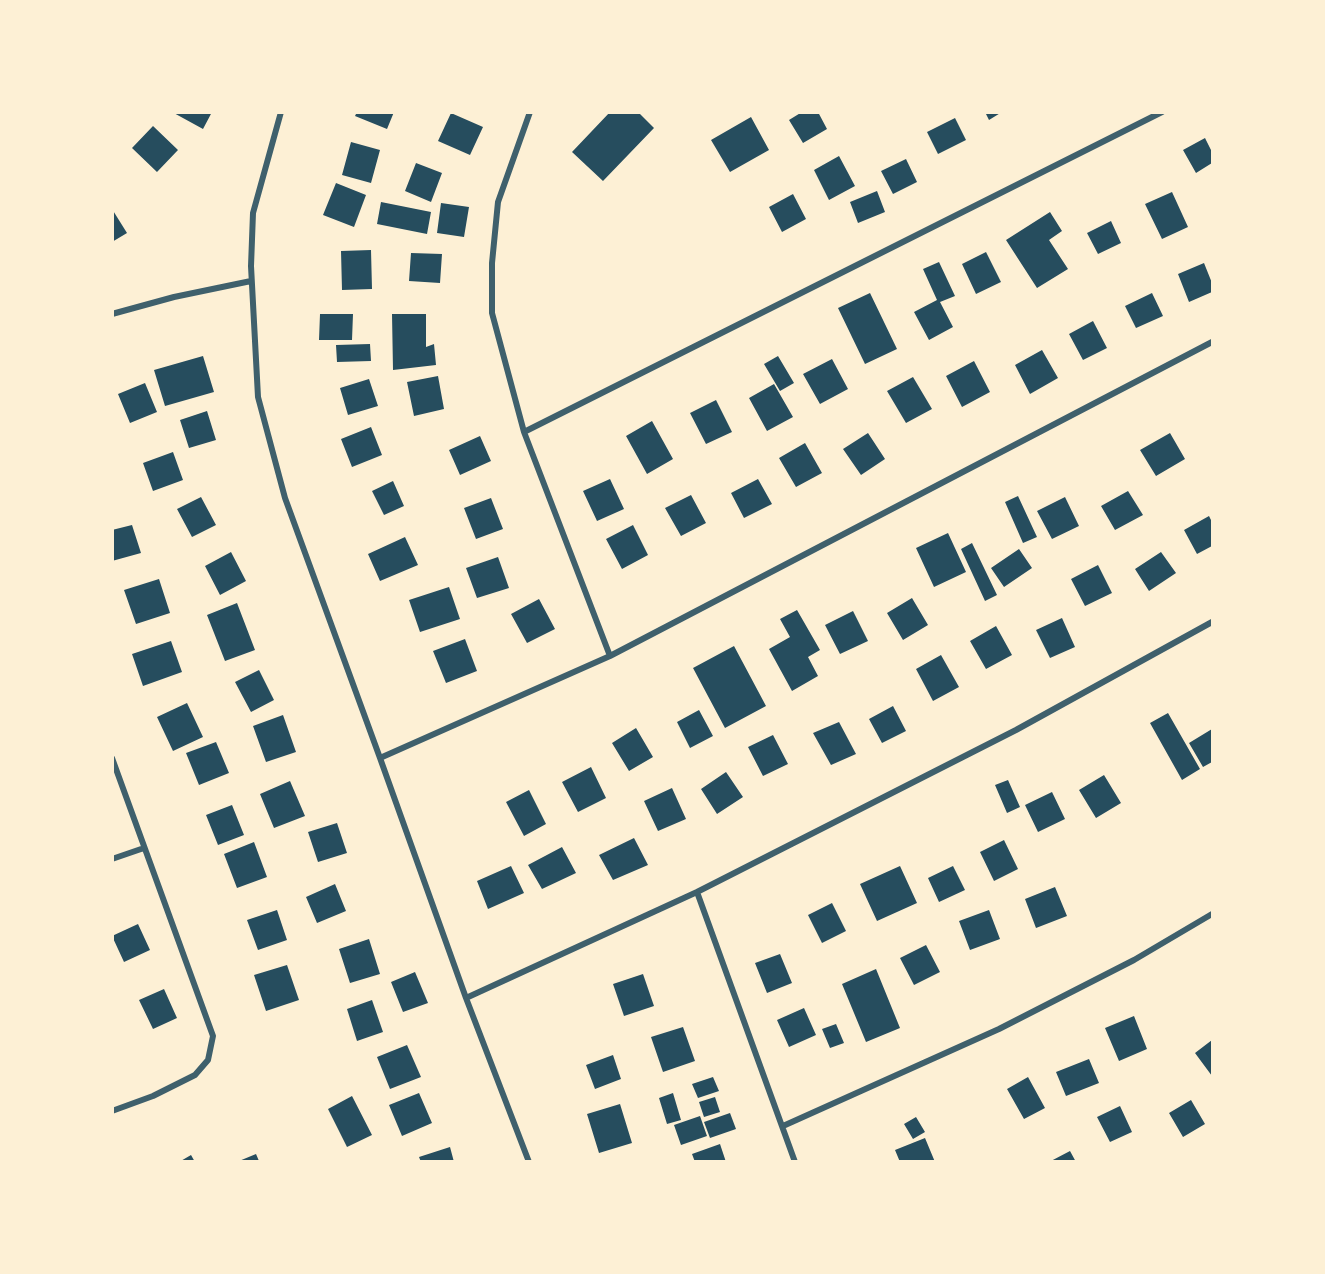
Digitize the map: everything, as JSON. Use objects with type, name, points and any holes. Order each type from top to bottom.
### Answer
[{"type":"street","points":[[281,112],[253,213],[251,281],[258,397],[285,498],[466,999],[530,1161]]},
{"type":"street","points":[[530,112],[498,202],[492,263],[492,313],[524,432],[610,656]]},
{"type":"street","points":[[524,432],[1162,112]]},
{"type":"street","points":[[112,314],[174,297],[251,281]]},
{"type":"street","points":[[380,758],[610,656],[1212,342]]},
{"type":"street","points":[[466,999],[697,892],[1016,730],[1212,622]]},
{"type":"street","points":[[112,758],[213,1036],[207,1059],[195,1075],[153,1096],[112,1111]]},
{"type":"street","points":[[112,859],[144,848]]},
{"type":"street","points":[[697,892],[795,1161]]},
{"type":"street","points":[[783,1126],[999,1029],[1134,960],[1212,914]]},
{"type":"building","points":[[172,112],[212,112],[203,129]]},
{"type":"building","points":[[357,112],[394,112],[387,129],[355,116]]},
{"type":"building","points":[[610,112],[638,112],[654,128],[603,181],[572,152]]},
{"type":"building","points":[[802,112],[818,112],[827,129],[803,143],[789,120]]},
{"type":"building","points":[[985,112],[1002,112],[989,120]]},
{"type":"building","points":[[451,113],[483,127],[470,155],[438,141]]},
{"type":"building","points":[[751,117],[769,150],[730,172],[711,140]]},
{"type":"building","points":[[955,118],[966,140],[938,154],[927,132]]},
{"type":"building","points":[[153,126],[178,150],[157,172],[132,148]]},
{"type":"building","points":[[1205,138],[1212,152],[1212,163],[1196,173],[1183,150]]},
{"type":"building","points":[[351,142],[380,150],[371,183],[342,175]]},
{"type":"building","points":[[839,156],[855,186],[829,200],[814,170]]},
{"type":"building","points":[[906,159],[917,182],[893,194],[881,171]]},
{"type":"building","points":[[416,163],[442,173],[431,202],[405,191]]},
{"type":"building","points":[[336,183],[366,195],[354,227],[323,215]]},
{"type":"building","points":[[877,191],[885,212],[858,223],[850,202]]},
{"type":"building","points":[[1172,192],[1188,227],[1162,239],[1145,204]]},
{"type":"building","points":[[793,194],[806,219],[782,232],[769,207]]},
{"type":"building","points":[[381,202],[431,212],[427,234],[377,224]]},
{"type":"building","points":[[441,203],[469,207],[464,237],[437,233]]},
{"type":"building","points":[[112,209],[127,233],[112,242]]},
{"type":"building","points":[[1050,212],[1062,231],[1049,240],[1068,269],[1037,288],[1006,240]]},
{"type":"building","points":[[1111,221],[1121,243],[1098,254],[1087,233]]},
{"type":"building","points":[[371,250],[372,289],[342,290],[341,251]]},
{"type":"building","points":[[986,252],[1001,282],[976,294],[962,264]]},
{"type":"building","points":[[411,253],[442,254],[440,283],[409,281]]},
{"type":"building","points":[[939,262],[955,296],[940,302],[953,327],[929,340],[914,312],[937,300],[923,269]]},
{"type":"building","points":[[1204,263],[1212,283],[1212,292],[1189,302],[1178,274]]},
{"type":"building","points":[[870,293],[897,349],[865,364],[838,308]]},
{"type":"building","points":[[1152,293],[1163,316],[1136,328],[1125,306]]},
{"type":"building","points":[[320,314],[353,314],[352,340],[319,340]]},
{"type":"building","points":[[392,314],[426,314],[426,347],[434,344],[436,365],[393,370]]},
{"type":"building","points":[[1093,321],[1107,348],[1083,360],[1069,334]]},
{"type":"building","points":[[370,344],[371,361],[337,362],[336,345]]},
{"type":"building","points":[[1042,350],[1058,378],[1030,394],[1015,365]]},
{"type":"building","points":[[203,356],[214,392],[165,406],[154,370]]},
{"type":"building","points":[[778,356],[794,383],[780,391],[764,364]]},
{"type":"building","points":[[832,359],[848,389],[820,404],[803,374]]},
{"type":"building","points":[[974,361],[990,392],[962,407],[946,376]]},
{"type":"building","points":[[438,376],[444,409],[414,416],[407,382]]},
{"type":"building","points":[[913,377],[932,409],[906,423],[887,391]]},
{"type":"building","points":[[369,379],[378,406],[348,415],[340,388]]},
{"type":"building","points":[[145,383],[157,412],[130,423],[118,394]]},
{"type":"building","points":[[774,384],[793,417],[767,431],[749,398]]},
{"type":"building","points":[[716,400],[732,432],[706,444],[690,413]]},
{"type":"building","points":[[207,411],[216,440],[189,448],[180,420]]},
{"type":"building","points":[[652,421],[673,459],[647,474],[626,436]]},
{"type":"building","points":[[371,427],[382,455],[352,467],[341,439]]},
{"type":"building","points":[[868,433],[885,459],[861,475],[843,449]]},
{"type":"building","points":[[1170,433],[1185,459],[1156,476],[1140,450]]},
{"type":"building","points":[[480,436],[491,461],[460,475],[449,450]]},
{"type":"building","points":[[805,443],[822,473],[796,487],[779,458]]},
{"type":"building","points":[[173,452],[183,480],[153,491],[143,463]]},
{"type":"building","points":[[610,479],[624,509],[597,521],[583,491]]},
{"type":"building","points":[[758,479],[772,504],[744,518],[731,493]]},
{"type":"building","points":[[393,481],[404,506],[384,515],[372,491]]},
{"type":"building","points":[[1128,491],[1143,515],[1115,530],[1101,506]]},
{"type":"building","points":[[691,495],[706,523],[681,536],[665,508]]},
{"type":"building","points":[[1018,496],[1037,537],[1023,543],[1005,502]]},
{"type":"building","points":[[201,497],[216,525],[192,537],[177,509]]},
{"type":"building","points":[[1065,497],[1079,526],[1052,539],[1037,511]]},
{"type":"building","points":[[491,498],[503,529],[476,539],[464,508]]},
{"type":"building","points":[[1209,516],[1212,522],[1212,546],[1197,554],[1184,530]]},
{"type":"building","points":[[132,525],[141,553],[112,561],[112,530]]},
{"type":"building","points":[[633,525],[648,555],[622,569],[606,539]]},
{"type":"building","points":[[948,533],[966,572],[934,587],[916,548]]},
{"type":"building","points":[[405,537],[418,565],[380,581],[368,554]]},
{"type":"building","points":[[972,543],[997,595],[985,601],[961,549]]},
{"type":"building","points":[[1019,549],[1032,568],[1004,587],[991,568]]},
{"type":"building","points":[[231,552],[246,581],[220,595],[205,566]]},
{"type":"building","points":[[1161,552],[1176,573],[1149,591],[1135,569]]},
{"type":"building","points":[[498,557],[509,588],[477,598],[466,568]]},
{"type":"building","points":[[1098,565],[1112,593],[1085,606],[1071,579]]},
{"type":"building","points":[[159,579],[170,613],[136,624],[124,590]]},
{"type":"building","points":[[449,587],[460,619],[420,632],[409,600]]},
{"type":"building","points":[[912,598],[928,625],[903,640],[887,613]]},
{"type":"building","points":[[539,599],[555,629],[527,643],[511,614]]},
{"type":"building","points":[[237,603],[255,650],[225,661],[207,615]]},
{"type":"building","points":[[797,610],[820,650],[808,657],[818,676],[792,691],[769,649],[790,637],[780,619]]},
{"type":"building","points":[[853,611],[868,641],[840,654],[825,625]]},
{"type":"building","points":[[1062,618],[1075,647],[1050,658],[1036,630]]},
{"type":"building","points":[[996,626],[1012,655],[986,669],[970,641]]},
{"type":"building","points":[[465,639],[477,671],[446,683],[433,651]]},
{"type":"building","points":[[171,641],[182,672],[143,686],[132,654]]},
{"type":"building","points":[[734,646],[766,706],[725,728],[693,668]]},
{"type":"building","points":[[941,655],[959,687],[933,701],[916,669]]},
{"type":"building","points":[[259,670],[274,700],[251,712],[235,682]]},
{"type":"building","points":[[187,703],[203,737],[173,751],[157,717]]},
{"type":"building","points":[[893,706],[906,731],[882,743],[869,719]]},
{"type":"building","points":[[699,710],[713,736],[690,748],[677,722]]},
{"type":"building","points":[[1168,713],[1200,769],[1182,780],[1150,723]]},
{"type":"building","points":[[283,715],[296,752],[266,762],[253,726]]},
{"type":"building","points":[[839,722],[856,754],[831,765],[813,733]]},
{"type":"building","points":[[636,728],[653,757],[629,771],[612,743]]},
{"type":"building","points":[[1212,729],[1212,762],[1203,767],[1189,743]]},
{"type":"building","points":[[773,735],[788,764],[763,776],[748,747]]},
{"type":"building","points":[[216,742],[229,773],[199,785],[186,753]]},
{"type":"building","points":[[591,767],[606,798],[578,812],[562,782]]},
{"type":"building","points":[[726,772],[743,797],[717,814],[701,789]]},
{"type":"building","points":[[1104,775],[1121,803],[1096,818],[1079,790]]},
{"type":"building","points":[[1008,780],[1020,807],[1007,813],[995,785]]},
{"type":"building","points":[[290,781],[305,816],[274,828],[260,794]]},
{"type":"building","points":[[672,788],[686,819],[658,831],[644,801]]},
{"type":"building","points":[[529,790],[546,824],[524,836],[506,802]]},
{"type":"building","points":[[1052,792],[1065,819],[1038,832],[1025,805]]},
{"type":"building","points":[[232,805],[244,835],[218,845],[206,815]]},
{"type":"building","points":[[337,823],[347,853],[318,862],[308,832]]},
{"type":"building","points":[[634,838],[648,865],[613,880],[599,855]]},
{"type":"building","points":[[1004,840],[1018,869],[994,881],[980,852]]},
{"type":"building","points":[[254,842],[267,877],[237,888],[224,854]]},
{"type":"building","points":[[562,847],[576,873],[542,889],[528,865]]},
{"type":"building","points":[[511,866],[524,893],[488,909],[477,881]]},
{"type":"building","points":[[900,866],[917,903],[877,921],[860,884]]},
{"type":"building","points":[[953,866],[965,890],[939,902],[928,878]]},
{"type":"building","points":[[335,884],[346,911],[317,923],[306,897]]},
{"type":"building","points":[[1055,887],[1067,916],[1036,928],[1025,899]]},
{"type":"building","points":[[832,903],[846,931],[822,943],[808,915]]},
{"type":"building","points":[[277,910],[287,940],[258,950],[247,920]]},
{"type":"building","points":[[989,910],[1000,939],[970,950],[959,921]]},
{"type":"building","points":[[138,924],[150,950],[124,962],[112,936]]},
{"type":"building","points":[[369,939],[380,974],[350,983],[339,949]]},
{"type":"building","points":[[926,945],[940,972],[914,985],[900,958]]},
{"type":"building","points":[[780,954],[792,983],[767,993],[755,963]]},
{"type":"building","points":[[287,965],[299,1000],[266,1011],[254,975]]},
{"type":"building","points":[[876,969],[900,1028],[866,1042],[842,984]]},
{"type":"building","points":[[415,972],[428,1003],[403,1012],[391,982]]},
{"type":"building","points":[[643,974],[654,1006],[624,1016],[613,984]]},
{"type":"building","points":[[164,989],[177,1018],[153,1029],[139,1000]]},
{"type":"building","points":[[372,1000],[383,1032],[357,1041],[347,1009]]},
{"type":"building","points":[[804,1008],[816,1035],[789,1047],[777,1020]]},
{"type":"building","points":[[1134,1016],[1147,1049],[1119,1061],[1105,1028]]},
{"type":"building","points":[[836,1024],[844,1043],[830,1048],[822,1029]]},
{"type":"building","points":[[683,1027],[695,1061],[663,1072],[651,1037]]},
{"type":"building","points":[[1212,1040],[1212,1076],[1195,1053]]},
{"type":"building","points":[[407,1045],[421,1077],[390,1089],[377,1057]]},
{"type":"building","points":[[613,1055],[621,1079],[595,1089],[586,1065]]},
{"type":"building","points":[[1089,1059],[1099,1083],[1066,1096],[1056,1072]]},
{"type":"building","points":[[713,1077],[719,1091],[698,1098],[692,1084]]},
{"type":"building","points":[[1028,1077],[1045,1108],[1024,1119],[1007,1089]]},
{"type":"building","points":[[419,1093],[432,1123],[402,1136],[389,1105]]},
{"type":"building","points":[[673,1093],[681,1120],[667,1124],[659,1098]]},
{"type":"building","points":[[352,1096],[372,1135],[347,1147],[328,1109]]},
{"type":"building","points":[[715,1097],[720,1112],[704,1117],[699,1102]]},
{"type":"building","points":[[1191,1100],[1205,1124],[1183,1137],[1169,1113]]},
{"type":"building","points":[[620,1104],[632,1143],[599,1153],[587,1114]]},
{"type":"building","points":[[1120,1106],[1132,1132],[1110,1142],[1097,1117]]},
{"type":"building","points":[[730,1113],[736,1129],[710,1138],[704,1122]]},
{"type":"building","points":[[700,1116],[707,1136],[681,1145],[674,1125]]},
{"type":"building","points":[[916,1117],[925,1132],[913,1139],[904,1124]]},
{"type":"building","points":[[925,1138],[935,1162],[900,1162],[895,1150]]},
{"type":"building","points":[[720,1144],[726,1162],[695,1162],[692,1154]]},
{"type":"building","points":[[450,1147],[454,1162],[421,1162],[419,1157]]},
{"type":"building","points":[[1070,1151],[1076,1162],[1049,1162]]},
{"type":"building","points":[[256,1154],[259,1161],[239,1161]]},
{"type":"building","points":[[191,1155],[195,1162],[179,1162]]}]
